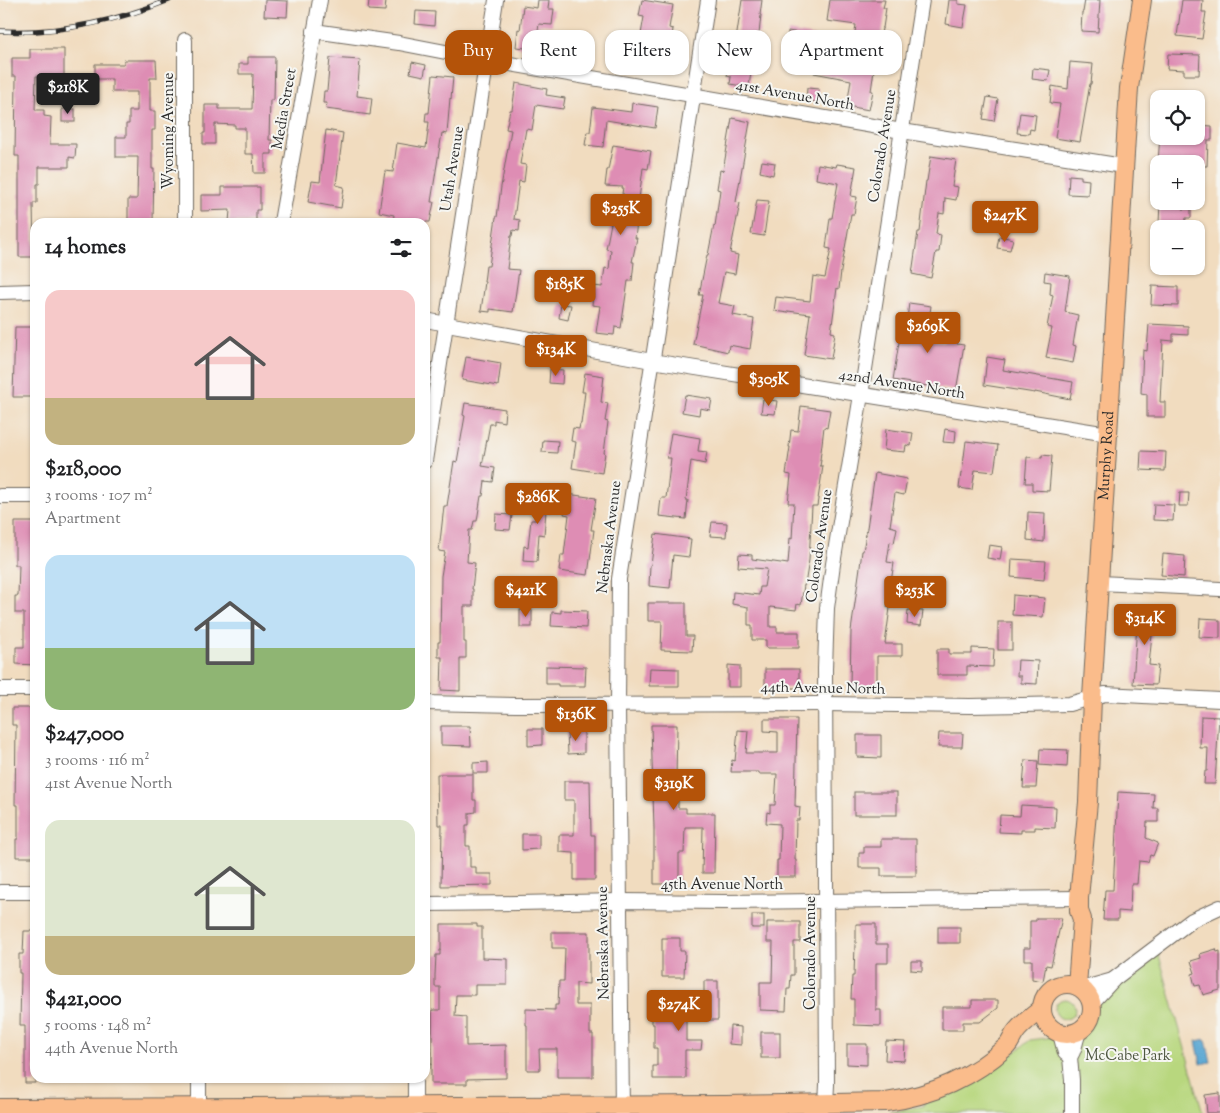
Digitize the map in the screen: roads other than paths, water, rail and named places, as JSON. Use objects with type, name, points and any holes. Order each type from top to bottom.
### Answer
[{"type":"main road","name":"Murphy Road","points":[[1079,987],[1082,918],[1079,905],[1088,802],[1092,698],[1123,166],[1129,88],[1142,0]]},
{"type":"main road","name":"Murphy Road","points":[[1058,986],[1068,964],[1071,918],[1079,905]]},
{"type":"main road","points":[[1010,1044],[1017,1044],[1034,1032],[1044,1028],[1055,1031],[1070,1035],[1085,1027],[1090,1020],[1092,1004],[1088,996],[1079,987],[1062,984],[1049,990],[1044,996],[1041,1009],[1043,1019],[1055,1031]]},
{"type":"main road","points":[[0,1108],[199,1110],[622,1109],[881,1102],[923,1095],[964,1077],[992,1059],[1010,1044],[1016,1032],[1041,1009]]},
{"type":"street","name":"Media Street","points":[[282,218],[320,0]]},
{"type":"street","name":"Utah Avenue","points":[[492,30],[496,0]]},
{"type":"street","name":"Nebraska Avenue","points":[[622,1109],[618,705],[619,580],[708,0]]},
{"type":"street","name":"Colorado Avenue","points":[[826,1104],[825,669],[827,608],[922,0]]},
{"type":"street","name":"41st Avenue North","points":[[314,31],[445,52]]},
{"type":"street","name":"Wyoming Avenue","points":[[185,40],[185,218]]},
{"type":"street","name":"41st Avenue North","points":[[512,64],[902,131],[1123,166]]},
{"type":"street","name":"Utah Avenue","points":[[430,428],[485,75]]},
{"type":"street","points":[[0,292],[30,291]]},
{"type":"street","name":"42nd Avenue North","points":[[430,321],[652,361],[1108,434]]},
{"type":"street","points":[[0,496],[30,496]]},
{"type":"street","points":[[1100,583],[1220,589]]},
{"type":"street","points":[[0,689],[30,689]]},
{"type":"street","name":"44th Avenue North","points":[[430,703],[981,706],[1069,704],[1105,694],[1220,700]]},
{"type":"street","points":[[0,892],[30,892]]},
{"type":"street","name":"45th Avenue North","points":[[430,904],[620,901],[827,901],[1079,905]]},
{"type":"street","points":[[1092,1004],[1114,979],[1192,920],[1220,907]]},
{"type":"street","points":[[1079,987],[1114,979]]},
{"type":"street","points":[[1055,1031],[1065,1053],[1070,1057],[1072,1113]]},
{"type":"street","points":[[1070,1057],[1074,1053],[1080,1031]]},
{"type":"street","points":[[199,1083],[199,1110]]},
{"type":"street","points":[[415,1083],[415,1110]]},
{"type":"water","points":[[1206,1039],[1211,1062],[1201,1064],[1196,1041]]},
{"type":"railway","points":[[0,31],[44,31],[86,25],[128,15],[169,0]]},
{"type":"park label","name":"McCabe Park","points":[[1128,1056]]}]
